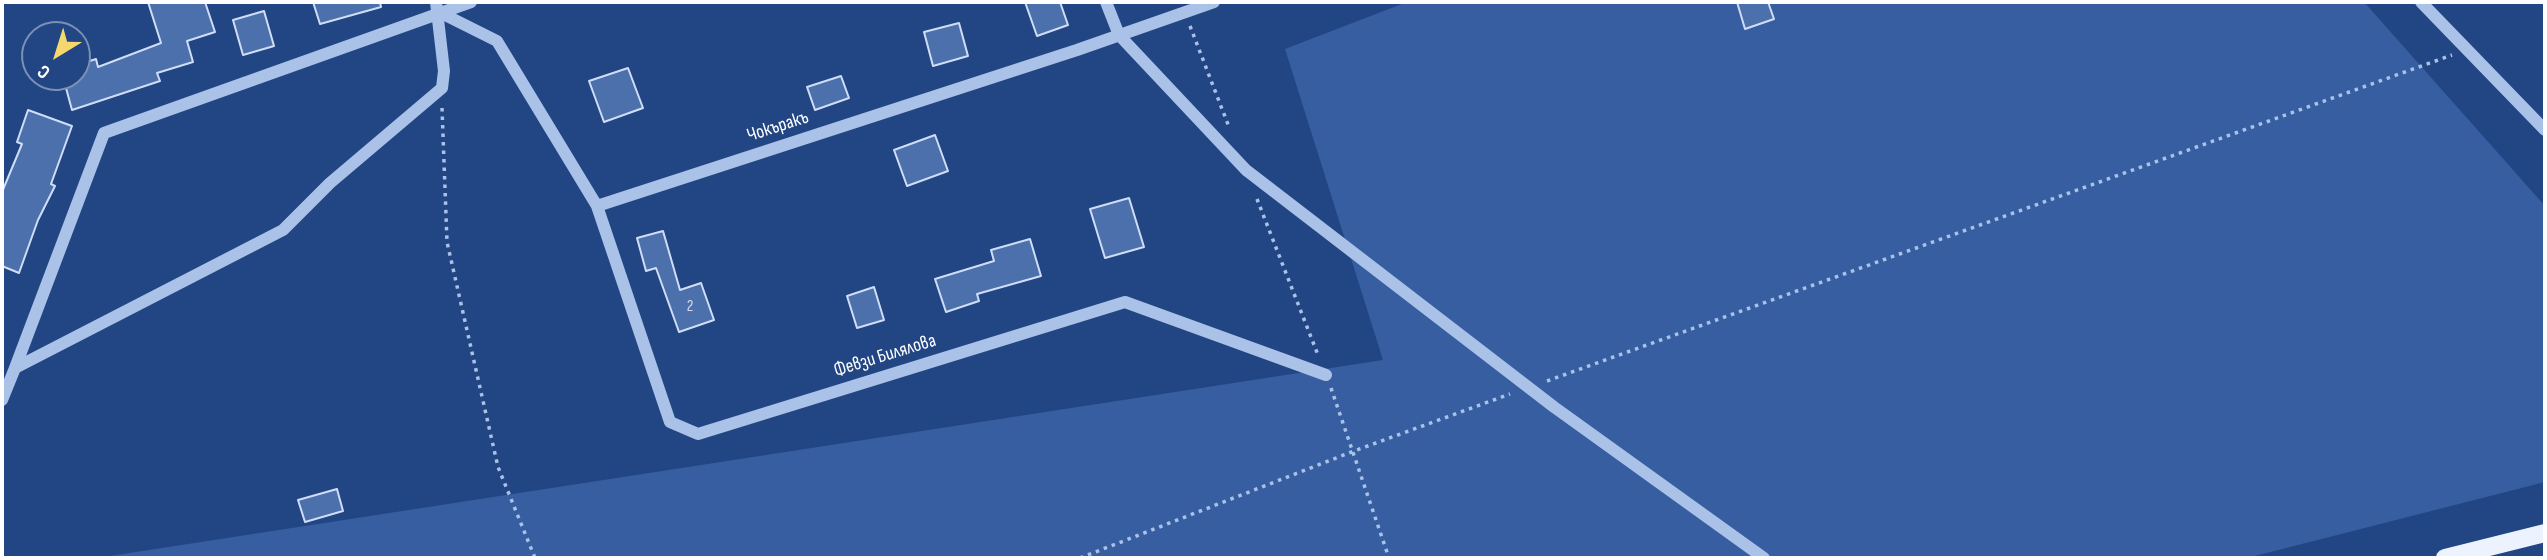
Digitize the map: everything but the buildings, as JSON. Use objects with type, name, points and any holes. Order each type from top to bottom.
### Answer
[{"type":"main road","points":[[2445,558],[2545,533]]},
{"type":"street","points":[[2,400],[104,133],[438,7],[471,2]]},
{"type":"street","points":[[1106,2],[1119,35],[1246,170],[1532,387],[1554,407],[1764,558]]},
{"type":"street","name":"Чокъракъ","points":[[597,206],[1214,2]]},
{"type":"street","points":[[2421,2],[2545,130]]},
{"type":"street","points":[[15,368],[284,230],[330,183],[442,88],[444,71],[438,7]]},
{"type":"street","points":[[438,7],[497,41],[597,206]]},
{"type":"street","name":"Февзи Билялова","points":[[597,206],[670,422],[698,434],[1125,302],[1326,375]]},
{"type":"path","points":[[1185,12],[1232,134]]},
{"type":"path","points":[[1080,558],[1354,451],[2467,50]]},
{"type":"path","points":[[442,88],[447,242],[498,467],[535,558]]},
{"type":"path","points":[[1246,170],[1326,375],[1389,558]]},
{"type":"shaded area","points":[[1407,2],[2364,2],[2545,206],[2545,482],[2247,558],[97,558],[1383,360],[1285,49]]}]
